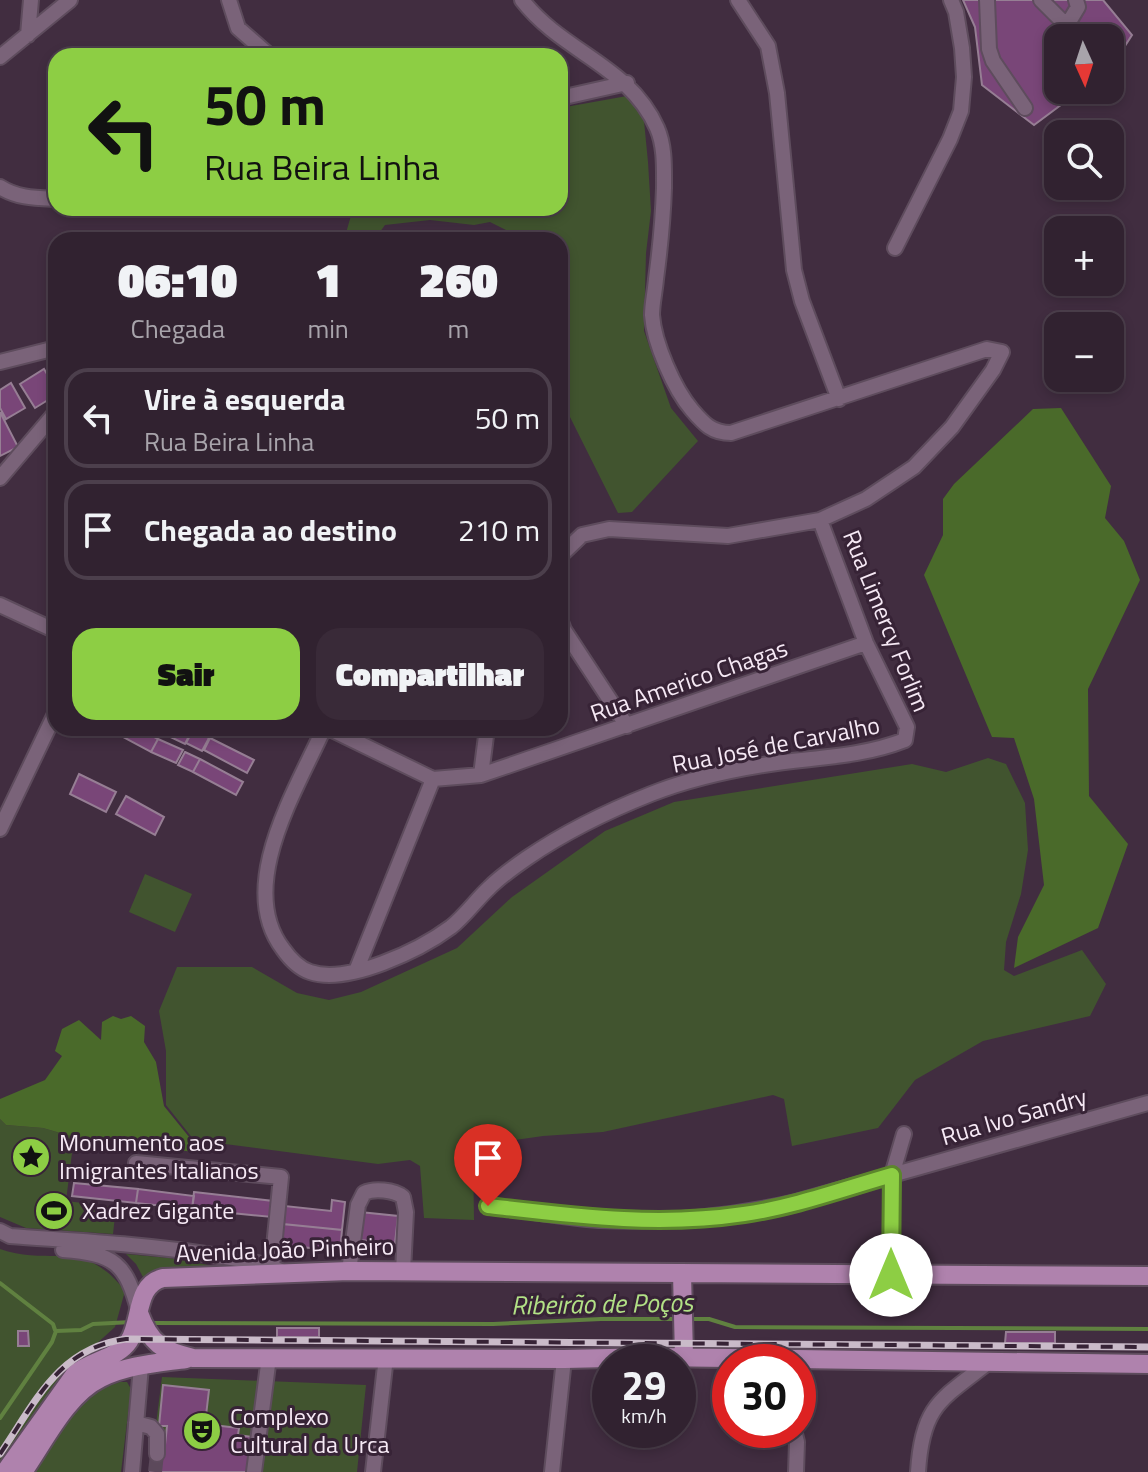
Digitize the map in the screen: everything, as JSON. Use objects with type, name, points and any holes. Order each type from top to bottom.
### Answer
[{"type":"main road","name":"Avenida João Pinheiro","points":[[5,1472],[75,1374],[85,1365],[119,1351],[130,1339],[152,1282],[163,1278],[278,1270],[1148,1276]]},
{"type":"main road","points":[[682,1273],[684,1344]]},
{"type":"main road","points":[[139,1314],[153,1341],[165,1349],[193,1358]]},
{"type":"main road","points":[[696,1353],[710,1357]]},
{"type":"main road","points":[[23,1472],[81,1391],[108,1375],[141,1366],[193,1358],[592,1357]]},
{"type":"main road","points":[[816,1361],[1148,1364]]},
{"type":"street","points":[[28,35],[31,0]]},
{"type":"street","points":[[0,57],[70,0]]},
{"type":"street","points":[[229,0],[238,28],[261,48]]},
{"type":"street","points":[[522,0],[549,30],[627,83],[649,111],[660,133],[664,161],[663,215],[652,315],[656,337],[674,384],[704,424],[717,433],[731,433],[987,349],[1002,352],[993,370],[952,427],[914,467],[866,499],[820,520],[728,536],[609,529],[582,535],[568,548]]},
{"type":"street","points":[[738,0],[768,46],[777,93],[794,270],[802,301],[839,399]]},
{"type":"street","points":[[895,248],[961,111],[964,77],[962,48],[951,0]]},
{"type":"street","points":[[987,0],[989,49],[993,61],[1025,108]]},
{"type":"street","points":[[1041,0],[1065,24],[1078,7],[1076,0]]},
{"type":"street","points":[[568,96],[627,83]]},
{"type":"street","points":[[0,187],[8,193],[48,199]]},
{"type":"street","points":[[0,362],[48,350]]},
{"type":"street","points":[[0,478],[48,421]]},
{"type":"street","name":"Rua Limercy Forlim","points":[[820,520],[866,643],[907,727],[905,740]]},
{"type":"street","points":[[0,605],[48,627]]},
{"type":"street","points":[[568,636],[627,726]]},
{"type":"street","name":"Rua Americo Chagas","points":[[433,779],[481,775],[866,643]]},
{"type":"street","points":[[0,829],[48,729]]},
{"type":"street","name":"Rua José de Carvalho","points":[[322,736],[276,838],[265,869],[264,893],[278,943],[293,963],[310,973],[334,975],[395,958],[428,942],[453,925],[491,886],[525,859],[568,832],[654,793],[762,765],[878,751],[905,740]]},
{"type":"street","points":[[343,736],[433,779],[356,971]]},
{"type":"street","points":[[481,775],[486,736]]},
{"type":"street","name":"Rua Ivo Sandry","points":[[488,1206],[597,1219],[688,1219],[745,1214],[1148,1103]]},
{"type":"street","points":[[891,1275],[892,1175],[904,1134]]},
{"type":"street","points":[[0,1231],[10,1236],[170,1249],[278,1270],[281,1177],[136,1163]]},
{"type":"street","points":[[349,1271],[358,1205],[364,1193],[370,1190],[398,1192],[403,1197],[406,1212],[403,1271]]},
{"type":"street","points":[[0,1241],[7,1245],[93,1253],[112,1259],[126,1275],[139,1314]]},
{"type":"street","points":[[254,1472],[269,1357]]},
{"type":"street","points":[[373,1472],[386,1357]]},
{"type":"street","points":[[552,1472],[564,1359]]},
{"type":"street","points":[[956,1388],[960,1362]]},
{"type":"street","points":[[918,1472],[920,1442],[927,1421],[939,1402],[989,1362]]},
{"type":"street","points":[[132,1472],[141,1366]]},
{"type":"street","points":[[136,1423],[151,1427],[157,1434],[157,1454]]},
{"type":"street","points":[[796,1472],[797,1448]]},
{"type":"green space","points":[[627,96],[644,121],[651,211],[646,253],[644,331],[671,408],[698,441],[632,512],[618,513],[568,413],[568,232],[508,232],[490,222],[474,225],[430,220],[385,225],[380,232],[346,232],[351,216],[568,216],[568,107]]},
{"type":"green space","points":[[1061,408],[1111,486],[1105,518],[1124,541],[1140,580],[1088,689],[1089,796],[1128,844],[1098,928],[1014,968],[1018,937],[1044,885],[1034,799],[1014,738],[992,737],[924,575],[943,535],[943,499],[954,484],[1033,409]]},
{"type":"green space","points":[[988,758],[1006,764],[1025,803],[1028,850],[1021,894],[1006,942],[1004,970],[1014,976],[1082,950],[1106,984],[1090,1016],[983,1041],[915,1080],[878,1128],[792,1146],[784,1099],[773,1095],[603,1132],[543,1136],[473,1146],[474,1220],[424,1218],[420,1166],[410,1160],[378,1164],[194,1140],[166,1105],[166,1051],[159,1011],[177,967],[252,967],[297,993],[329,1000],[361,992],[457,948],[512,897],[605,831],[674,802],[912,764],[946,772]]},
{"type":"green space","points":[[145,874],[192,894],[175,932],[129,912]]},
{"type":"green space","points":[[113,1016],[121,1019],[131,1016],[145,1026],[144,1042],[156,1062],[164,1106],[202,1153],[74,1137],[43,1128],[6,1125],[0,1119],[0,1099],[45,1080],[62,1056],[55,1051],[62,1029],[79,1020],[101,1040],[102,1022]]},
{"type":"green space","points":[[0,1119],[6,1125],[43,1128],[74,1137],[66,1201],[116,1207],[113,1234],[26,1228],[0,1217]]},
{"type":"green space","points":[[0,1249],[18,1254],[81,1259],[110,1274],[125,1291],[115,1327],[50,1391],[0,1469]]},
{"type":"green space","points":[[126,1254],[236,1270],[154,1272],[143,1277]]},
{"type":"green space","points":[[162,1377],[366,1385],[357,1472],[150,1472]]},
{"type":"green space","points":[[127,1382],[131,1389],[121,1472],[35,1472],[81,1406],[106,1387]]},
{"type":"building","points":[[963,0],[1103,0],[1123,24],[1044,24],[1044,104],[1062,104],[1034,125],[982,85],[975,27]]},
{"type":"building","points":[[1124,25],[1132,35],[1124,47]]},
{"type":"building","points":[[44,369],[48,376],[48,400],[35,408],[20,384]]},
{"type":"building","points":[[11,383],[25,408],[6,419],[0,408],[0,390]]},
{"type":"building","points":[[0,412],[18,447],[0,456]]},
{"type":"building","points":[[121,736],[153,736],[158,739],[151,752]]},
{"type":"building","points":[[168,736],[189,736],[185,744]]},
{"type":"building","points":[[190,736],[209,738],[202,751],[186,743]]},
{"type":"building","points":[[210,738],[254,760],[247,773],[204,750]]},
{"type":"building","points":[[158,739],[183,750],[176,763],[151,752]]},
{"type":"building","points":[[185,752],[200,759],[193,772],[178,765]]},
{"type":"building","points":[[200,759],[243,782],[236,795],[193,772]]},
{"type":"building","points":[[79,774],[116,792],[106,812],[70,794]]},
{"type":"building","points":[[126,796],[164,817],[155,835],[116,814]]},
{"type":"building","points":[[74,1183],[138,1189],[136,1203],[72,1196]]},
{"type":"building","points":[[138,1189],[194,1196],[192,1209],[136,1203]]},
{"type":"building","points":[[194,1192],[273,1201],[272,1217],[192,1209]]},
{"type":"building","points":[[332,1200],[345,1202],[342,1230],[283,1224],[285,1206],[331,1211]]},
{"type":"building","points":[[360,1212],[398,1216],[395,1243],[358,1240]]},
{"type":"building","points":[[283,1224],[342,1230],[340,1251],[281,1245]]},
{"type":"building","points":[[277,1328],[319,1328],[319,1337],[277,1337]]},
{"type":"building","points":[[18,1331],[28,1331],[29,1346],[18,1346]]},
{"type":"building","points":[[1006,1332],[1055,1332],[1055,1343],[1005,1343]]},
{"type":"building","name":"Complexo Cultural da Urca","points":[[163,1385],[209,1390],[205,1424],[239,1428],[238,1435],[253,1437],[249,1472],[150,1472],[152,1453],[161,1444],[165,1445],[167,1426],[159,1426]]},
{"type":"waterway","points":[[0,1283],[53,1324],[55,1330]]},
{"type":"waterway","name":"Ribeirão de Poços","points":[[149,1323],[493,1324],[676,1319]]},
{"type":"waterway","name":"Ribeirão de Poços","points":[[689,1319],[709,1319],[735,1327],[1148,1329]]},
{"type":"waterway","name":"Ribeirão de Poços","points":[[56,1331],[81,1330],[93,1324],[132,1322]]},
{"type":"waterway","points":[[0,1418],[52,1342],[56,1331]]},
{"type":"tunnel","points":[[155,1472],[157,1454]]},
{"type":"railway","points":[[0,1454],[37,1398],[65,1366],[102,1344],[126,1339],[1148,1347]]},
{"type":"place","name":"Monumento aos Imigrantes Italianos","points":[[31,1157]]},
{"type":"place","name":"Xadrez Gigante","points":[[54,1211]]},
{"type":"place","name":"Complexo Cultural da Urca","points":[[202,1431]]},
{"type":"route","points":[[488,1206],[597,1219],[688,1219],[745,1214],[892,1175],[891,1275]]}]
